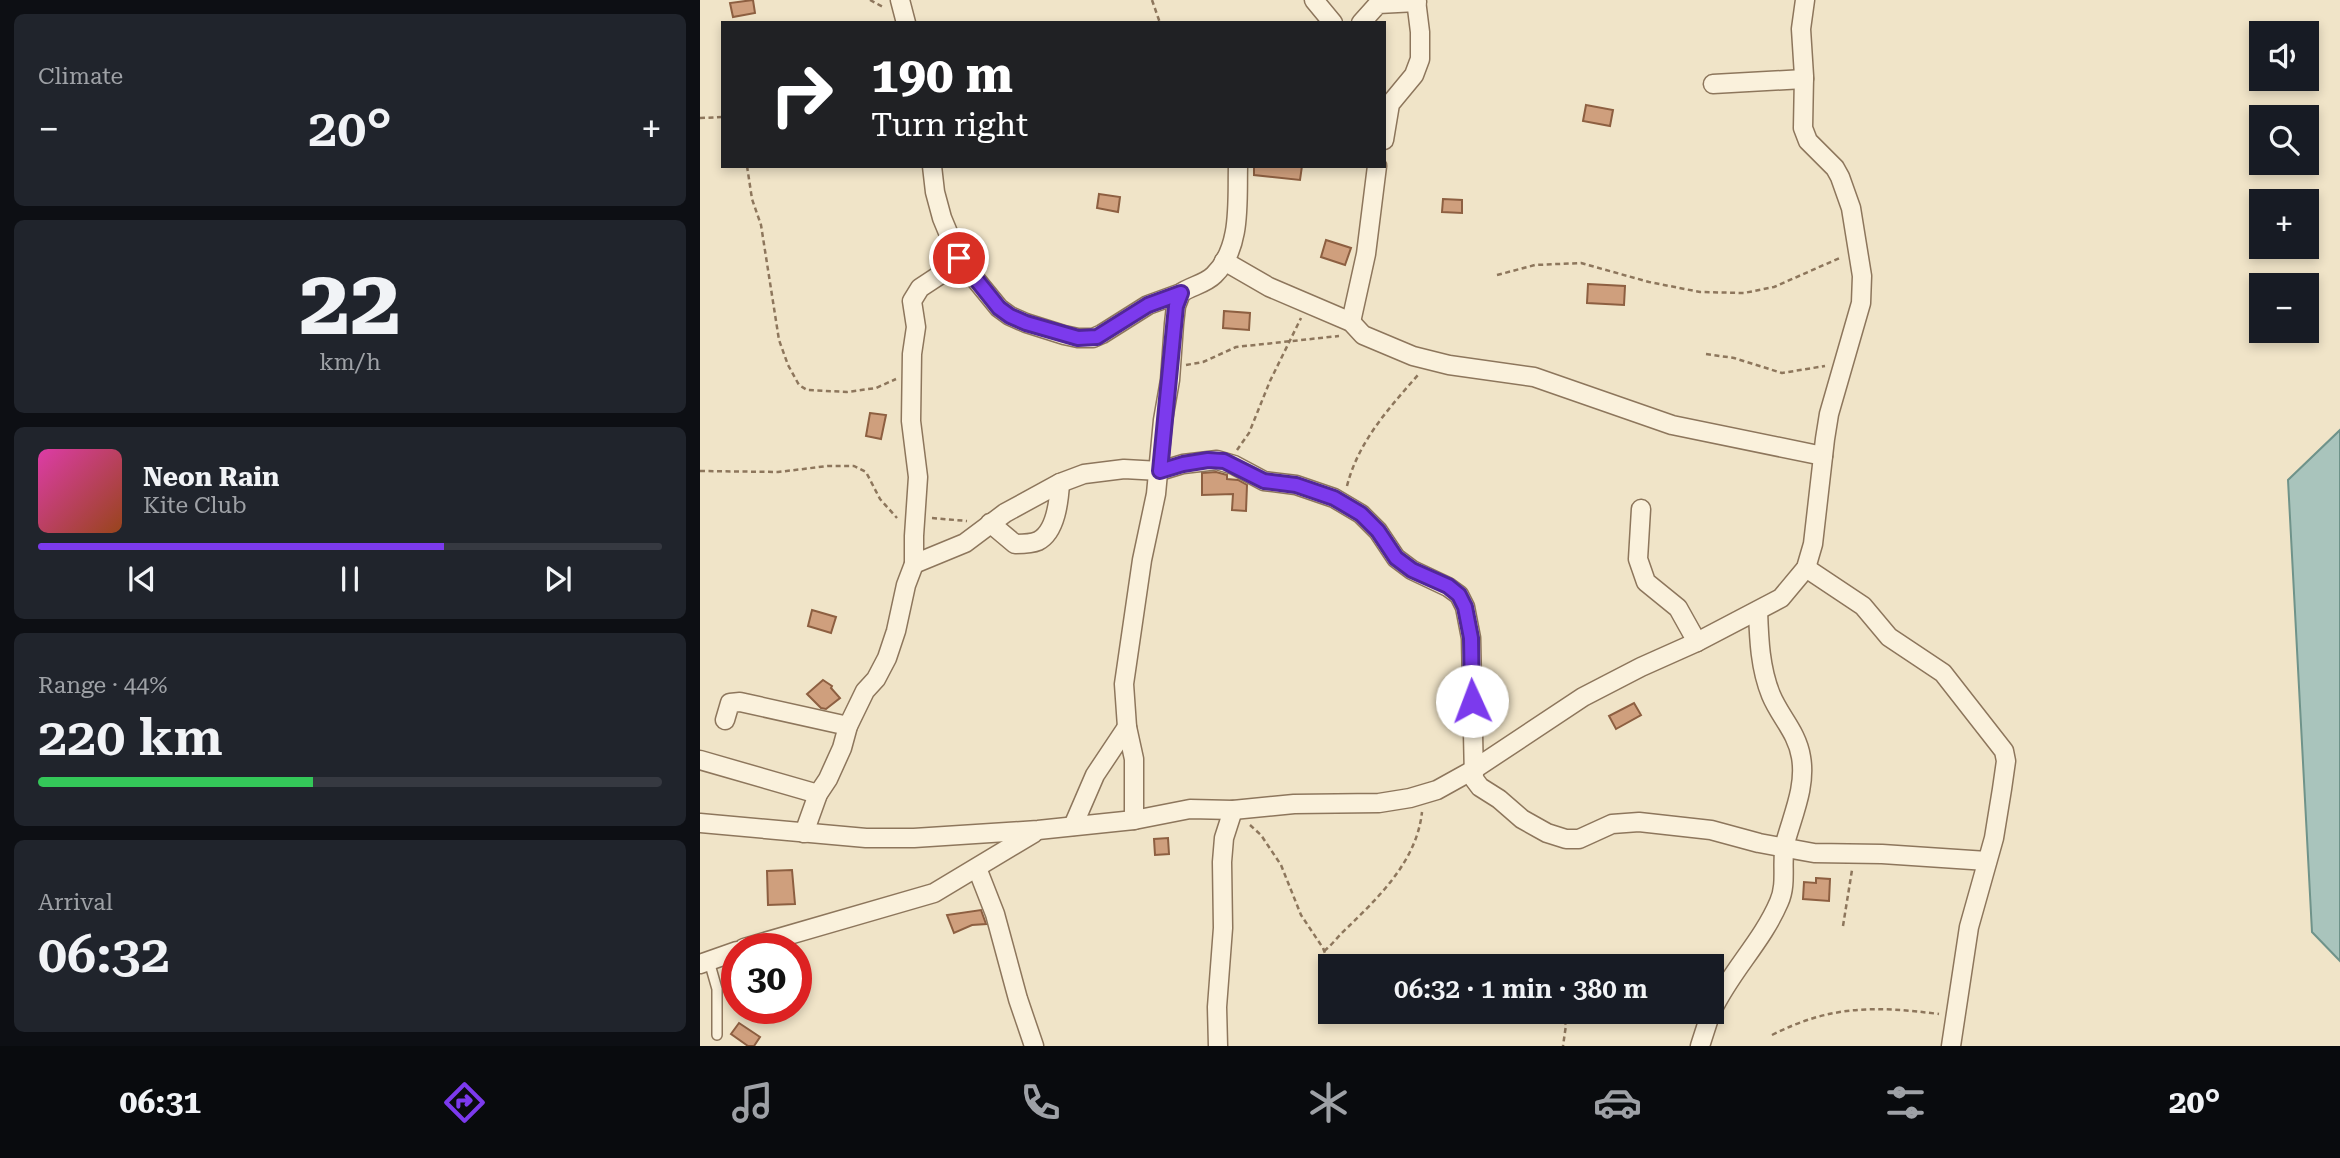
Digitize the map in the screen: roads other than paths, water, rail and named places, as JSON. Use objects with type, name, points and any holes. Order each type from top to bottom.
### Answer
[{"type":"street","points":[[900,0],[905,21]]},
{"type":"street","points":[[1314,0],[1331,21]]},
{"type":"street","points":[[700,823],[866,838],[914,838],[1073,827],[1134,820],[1190,809],[1231,815],[1294,804],[1379,803],[1437,790],[1473,771],[1583,697],[1780,598],[1806,568],[1812,544],[1829,414],[1861,303],[1862,276],[1851,208],[1835,168],[1808,141],[1803,128],[1801,29],[1805,0]]},
{"type":"street","points":[[1363,21],[1378,4],[1416,1],[1420,59],[1414,75],[1389,99],[1386,125]]},
{"type":"street","points":[[1713,84],[1804,79]]},
{"type":"street","points":[[932,168],[942,218],[961,261],[999,308],[1026,323],[1078,338],[1097,337],[1148,305],[1181,293],[1214,275],[1230,251],[1234,234],[1238,168]]},
{"type":"street","points":[[1357,328],[1377,168]]},
{"type":"street","points":[[804,833],[818,794],[836,763],[848,726],[865,691],[876,679],[887,658],[914,564],[918,477],[911,421],[912,354],[916,327],[912,310],[913,298],[920,288],[961,261]]},
{"type":"street","points":[[1224,261],[1255,280],[1429,361],[1534,377],[1672,425],[1823,456]]},
{"type":"street","points":[[1134,820],[1134,759],[1127,727],[1124,684],[1142,560],[1160,471],[1176,306],[1181,293]]},
{"type":"street","points":[[914,564],[965,543],[1005,513],[1060,483],[1084,474],[1124,469],[1160,471],[1208,460],[1224,461],[1264,481],[1301,486],[1345,503],[1378,531],[1396,558],[1412,570],[1448,586],[1459,595],[1465,607],[1471,638],[1475,781],[1522,819],[1557,838],[1579,839],[1612,824],[1648,822],[1710,830],[1821,853],[1987,861]]},
{"type":"street","points":[[988,525],[1015,544],[1037,542],[1049,530],[1060,483]]},
{"type":"street","points":[[1641,509],[1638,559],[1646,582],[1678,608],[1697,642]]},
{"type":"street","points":[[1806,568],[1863,606],[1889,637],[1944,673],[1998,742],[2006,761],[1987,861],[1969,927],[1951,1046]]},
{"type":"street","points":[[1724,987],[1780,902],[1784,885],[1784,847],[1802,782],[1796,737],[1771,696],[1763,671],[1758,611]]},
{"type":"street","points":[[725,720],[730,703],[740,702],[848,726]]},
{"type":"street","points":[[1073,827],[1095,775],[1127,727]]},
{"type":"street","points":[[700,760],[818,794]]},
{"type":"street","points":[[1218,1046],[1217,1007],[1223,928],[1222,862],[1224,838],[1231,815]]},
{"type":"street","points":[[802,933],[934,893],[1038,830]]},
{"type":"street","points":[[976,868],[995,914],[1034,1046]]},
{"type":"street","points":[[1700,1046],[1707,1024]]},
{"type":"lane","points":[[705,962],[717,989],[717,1035]]},
{"type":"water","points":[[2340,430],[2340,961],[2312,932],[2288,480]]}]
